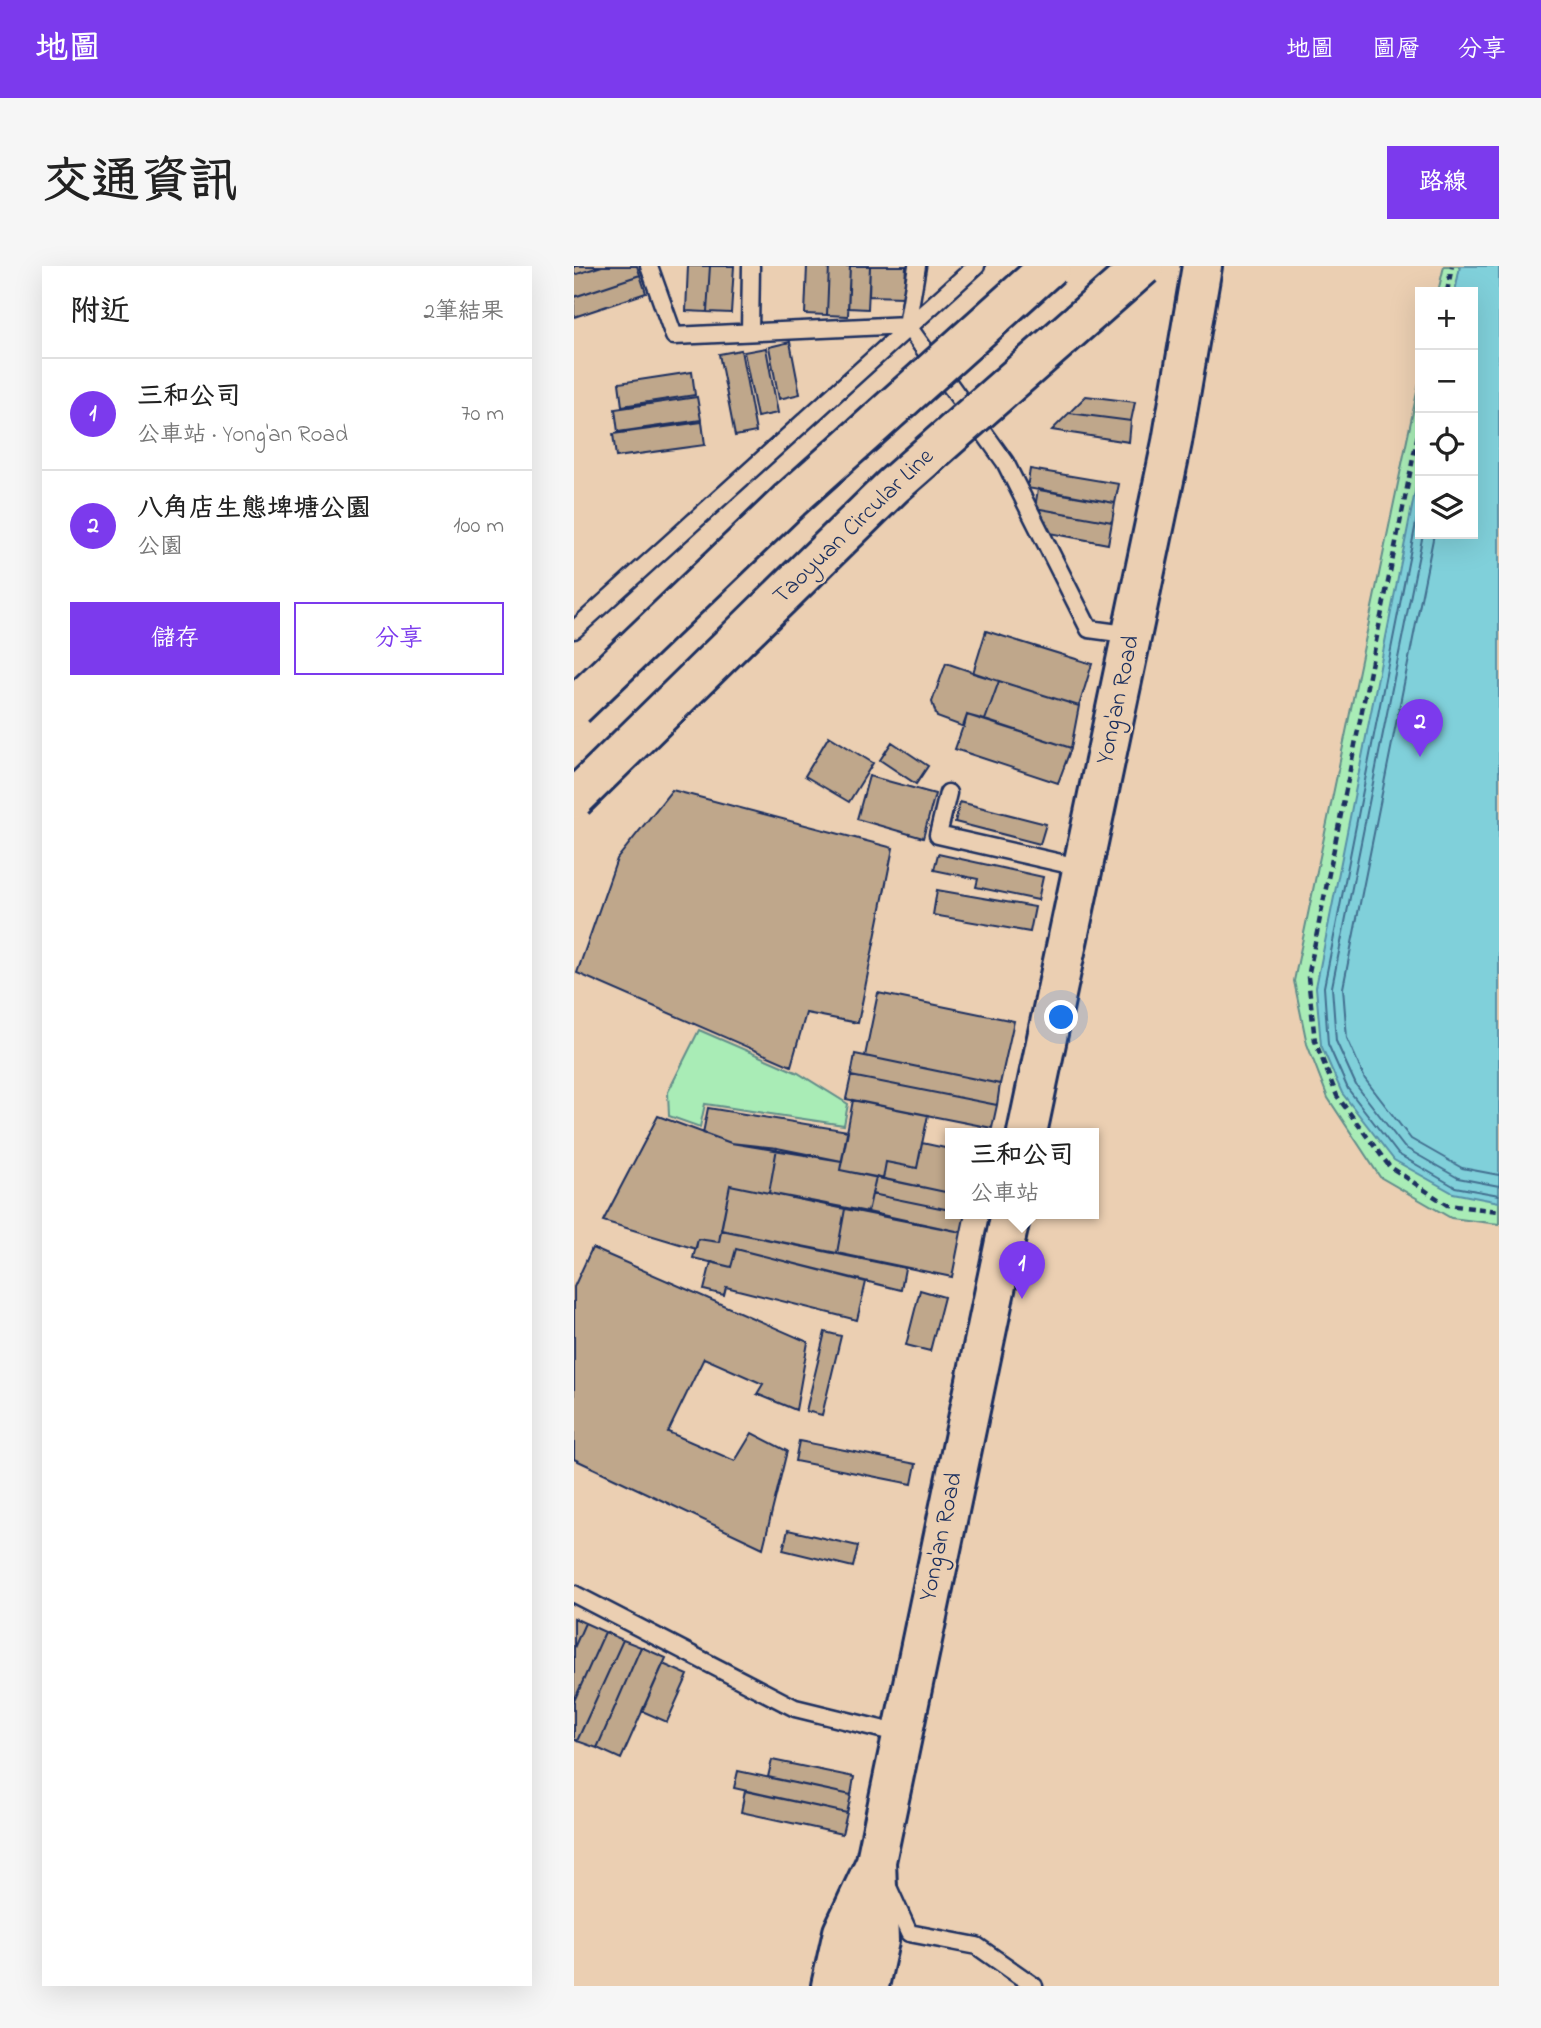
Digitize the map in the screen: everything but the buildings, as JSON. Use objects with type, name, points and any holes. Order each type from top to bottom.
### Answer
[{"type":"main road","points":[[574,707],[790,500],[1050,266]]},
{"type":"main road","name":"Taoyuan Circular Line","points":[[574,799],[893,486],[1143,266]]},
{"type":"main road","name":"Yong'an Road","points":[[1028,1128],[1172,442],[1202,266]]},
{"type":"main road","name":"Yong'an Road","points":[[869,1986],[879,1941],[876,1861],[1009,1219]]},
{"type":"main road","name":"Yong'an Road","points":[[831,1986],[843,1933],[876,1861]]},
{"type":"lane","points":[[649,266],[674,336],[907,326]]},
{"type":"lane","points":[[750,331],[751,266]]},
{"type":"lane","points":[[917,266],[907,326],[1005,462],[1089,629],[1133,635]]},
{"type":"lane","points":[[574,630],[975,266]]},
{"type":"lane","points":[[948,793],[938,835],[1083,868]]},
{"type":"lane","points":[[574,1594],[795,1707],[901,1734]]},
{"type":"lane","points":[[876,1861],[909,1934],[977,1946],[1034,1986]]},
{"type":"path","points":[[1448,287],[1452,266]]},
{"type":"path","points":[[1415,449],[1308,977],[1315,1041],[1336,1096],[1389,1166],[1447,1205],[1499,1211]]},
{"type":"green space","points":[[1444,266],[1499,266],[1499,1224],[1451,1218],[1380,1177],[1328,1098],[1307,1044],[1294,981],[1415,402],[1415,539],[1478,539],[1478,287],[1439,287]]},
{"type":"green space","points":[[699,1030],[798,1073],[848,1104],[844,1125],[705,1104],[700,1127],[669,1116],[668,1092]]},
{"type":"water","points":[[1460,266],[1499,266],[1499,1202],[1453,1193],[1394,1160],[1342,1093],[1321,1045],[1316,987],[1415,492],[1415,539],[1478,539],[1478,287],[1456,287]]},
{"type":"place","name":"八角店生態埤塘公園","points":[[1420,757]]},
{"type":"place","name":"三和公司","points":[[1022,1299]]}]
